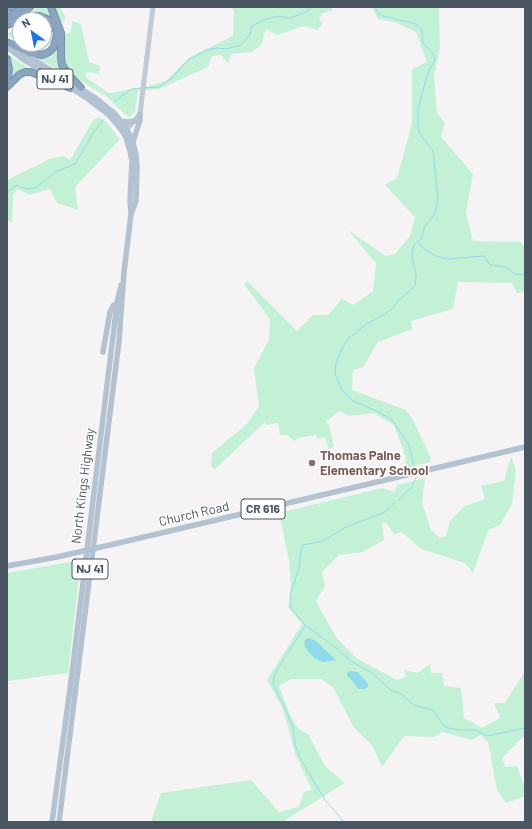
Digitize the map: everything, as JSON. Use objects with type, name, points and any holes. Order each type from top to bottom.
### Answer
[{"type":"highway","points":[[7,8],[12,7]]},
{"type":"highway","points":[[7,20],[23,7]]},
{"type":"highway","points":[[7,25],[30,7]]},
{"type":"highway","points":[[52,7],[60,30],[62,65],[81,88]]},
{"type":"highway","points":[[7,25],[28,17],[38,16],[52,22],[55,26],[57,34],[53,49],[42,55],[30,53],[8,44]]},
{"type":"highway","points":[[7,59],[9,70],[7,80]]},
{"type":"highway","points":[[7,87],[19,75],[25,72],[31,72],[70,88]]},
{"type":"main road","name":"NJ 41","points":[[8,44],[81,88],[106,110]]},
{"type":"main road","name":"NJ 41","points":[[8,44],[30,64],[106,110]]},
{"type":"main road","name":"North Kings Highway","points":[[106,110],[127,129],[133,142],[136,155],[137,176],[136,201],[131,214]]},
{"type":"main road","name":"North Kings Highway","points":[[52,822],[119,341],[124,272],[131,214],[130,201],[132,161],[129,146],[126,137],[106,110]]},
{"type":"main road","points":[[133,142],[140,120],[140,114]]},
{"type":"main road","points":[[121,122],[135,121]]},
{"type":"main road","name":"North Kings Highway","points":[[59,822],[117,303],[124,272]]},
{"type":"main road","points":[[103,352],[110,312],[113,306],[117,303]]},
{"type":"main road","points":[[105,306],[110,312]]},
{"type":"main road","name":"Church Road","points":[[7,566],[89,550],[525,447]]},
{"type":"street","points":[[127,129],[140,114],[153,7]]},
{"type":"green space","points":[[38,7],[48,7],[50,12],[32,12]]},
{"type":"green space","points":[[55,7],[60,7],[66,18],[62,23],[55,11]]},
{"type":"green space","points":[[231,7],[331,7],[332,11],[322,13],[319,19],[323,24],[317,30],[304,26],[277,35],[266,29],[261,45],[252,52],[232,54],[228,63],[221,55],[212,56],[208,67],[159,89],[138,91],[135,112],[129,118],[107,97],[73,76],[65,64],[63,34],[71,33],[72,21],[81,24],[89,62],[100,66],[99,74],[87,72],[85,77],[109,93],[145,87],[166,81],[190,57],[233,36],[234,11]]},
{"type":"green space","points":[[372,7],[439,7],[440,48],[434,76],[437,113],[445,123],[441,137],[473,174],[466,213],[473,241],[519,242],[525,246],[525,292],[517,293],[512,283],[458,282],[453,309],[411,321],[412,329],[378,342],[363,367],[353,370],[352,390],[406,410],[412,418],[431,458],[430,462],[405,468],[406,458],[394,425],[374,413],[349,416],[339,411],[326,420],[327,424],[329,424],[334,447],[329,449],[325,437],[317,439],[316,435],[298,438],[294,441],[287,435],[280,435],[278,423],[266,425],[265,422],[215,469],[211,467],[212,453],[247,424],[259,406],[254,368],[269,340],[270,319],[244,284],[247,281],[297,331],[313,315],[328,315],[342,299],[354,305],[373,291],[376,263],[348,230],[386,256],[395,254],[410,236],[415,217],[385,185],[397,178],[412,124],[412,69],[427,62],[416,32],[395,22],[378,19]]},
{"type":"green space","points":[[12,30],[12,38],[7,34]]},
{"type":"green space","points":[[60,42],[64,73],[39,59],[52,56]]},
{"type":"green space","points":[[7,54],[30,69],[10,79],[11,66]]},
{"type":"green space","points":[[100,117],[109,125],[120,139],[75,187],[78,210],[57,203],[50,189],[30,195],[17,189],[13,195],[12,224],[7,219],[7,180],[50,159],[63,156],[70,160],[93,120]]},
{"type":"green space","points":[[511,457],[516,470],[512,504],[500,525],[488,530],[473,573],[465,563],[421,549],[402,532],[394,534],[386,522],[382,523],[384,540],[363,552],[339,555],[322,572],[325,586],[316,601],[336,637],[356,658],[397,680],[406,677],[404,670],[418,673],[430,664],[431,673],[442,673],[444,686],[461,688],[464,718],[482,728],[500,718],[494,703],[505,703],[525,671],[525,735],[502,758],[505,767],[517,766],[525,788],[525,796],[506,803],[497,790],[488,742],[480,735],[472,740],[442,732],[434,737],[404,736],[382,767],[372,745],[354,728],[333,687],[321,679],[291,679],[279,686],[290,715],[299,730],[308,734],[325,766],[345,783],[282,822],[151,822],[161,793],[251,780],[279,812],[299,807],[304,792],[312,790],[296,756],[283,709],[267,680],[302,624],[288,607],[291,584],[289,561],[279,513],[382,488],[395,492],[397,485],[425,478],[422,503],[431,530],[440,538],[446,536],[450,521],[465,506],[485,499],[481,486],[504,481]]},
{"type":"green space","points":[[81,560],[68,673],[7,681],[7,573]]},
{"type":"water","points":[[308,638],[316,641],[336,660],[323,662],[314,658],[305,647],[304,641]]},
{"type":"water","points":[[350,671],[358,672],[368,684],[368,687],[359,689],[347,675]]},
{"type":"waterway","points":[[145,88],[159,87],[173,77],[190,59],[207,50],[217,48],[226,49],[241,45],[250,35],[252,26],[264,20],[277,16],[290,18],[306,12],[312,7]]},
{"type":"waterway","points":[[375,7],[379,14],[383,16],[416,24],[422,31],[423,43],[435,56],[434,62],[428,72],[418,110],[418,126],[420,134],[433,151],[438,200],[434,215],[425,226],[421,239],[414,245],[412,257],[416,274],[415,285],[391,310],[364,326],[348,339],[342,348],[336,363],[335,374],[342,390],[353,401],[377,411],[392,420],[409,445],[415,470]]},
{"type":"waterway","points":[[114,103],[132,89],[142,88]]},
{"type":"waterway","points":[[7,192],[17,185],[27,189],[36,188],[55,172],[75,164],[103,120]]},
{"type":"waterway","points":[[419,243],[425,250],[436,256],[447,259],[483,256],[490,265],[506,267],[515,274],[525,275]]},
{"type":"waterway","points":[[398,500],[412,487],[416,477]]},
{"type":"waterway","points":[[395,503],[385,512],[346,527],[323,541],[303,545],[299,568],[291,592],[291,608],[306,626],[351,661],[372,673],[391,690],[401,694],[414,705],[433,710],[444,726],[461,730],[475,730],[488,736],[525,728]]},
{"type":"waterway","points":[[305,626],[276,672],[273,681],[293,727],[295,745],[300,758],[325,800],[344,822]]},
{"type":"place","name":"Thomas Paine Elementary School","points":[[312,463]]}]
